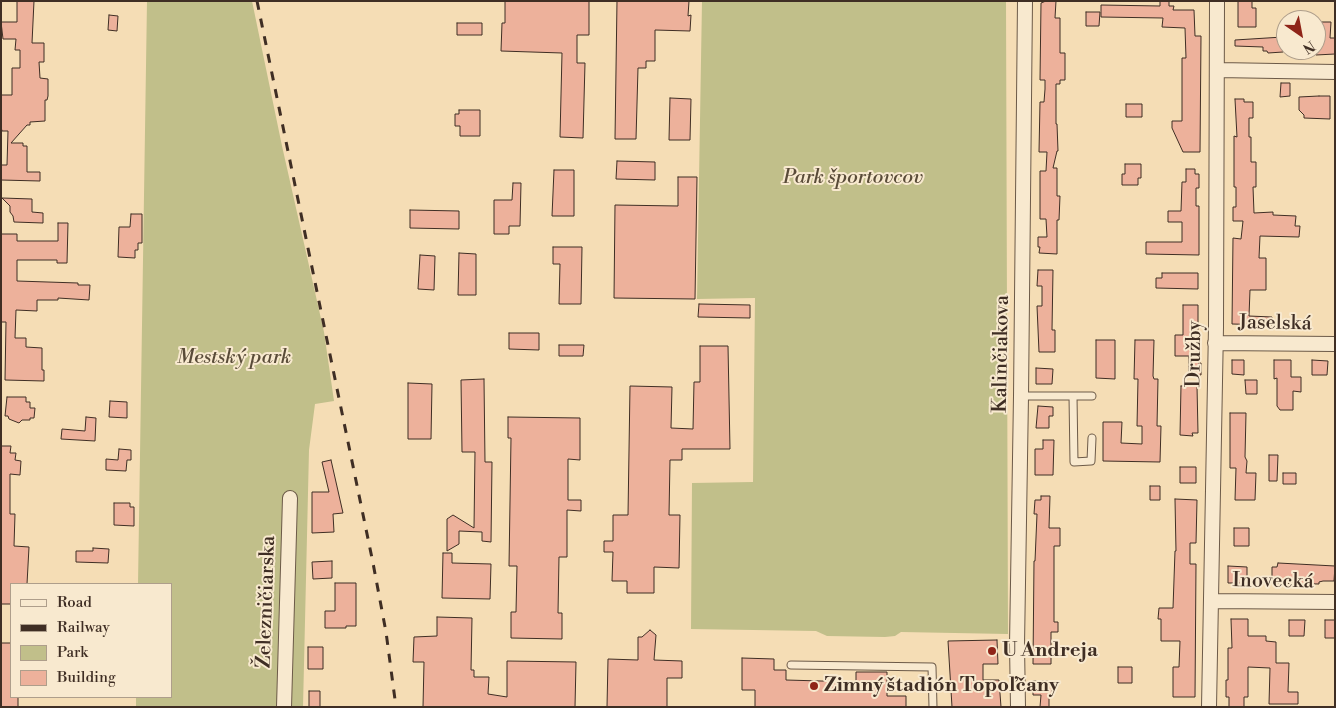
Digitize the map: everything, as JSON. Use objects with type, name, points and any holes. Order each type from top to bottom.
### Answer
[{"type":"street","name":"Kalinčiakova","points":[[1018,707],[1017,645],[1022,396],[1025,1]]},
{"type":"street","name":"Družby","points":[[1209,707],[1215,343],[1217,1]]},
{"type":"street","points":[[1218,70],[1335,72]]},
{"type":"street","name":"Jaselská","points":[[1215,343],[1335,344]]},
{"type":"street","name":"Železničiarska","points":[[284,707],[290,498]]},
{"type":"street","name":"Inovecká","points":[[1212,601],[1335,602]]},
{"type":"lane","points":[[1022,396],[1092,396]]},
{"type":"lane","points":[[1073,396],[1074,462],[1091,461],[1092,438]]},
{"type":"lane","points":[[791,665],[932,667],[933,707]]},
{"type":"green space","name":"Mestský park","points":[[147,1],[252,1],[282,146],[324,332],[334,401],[315,404],[309,450],[303,707],[136,707],[136,698],[172,698],[172,583],[138,583]]},
{"type":"green space","name":"Park športovcov","points":[[702,1],[1006,1],[1008,634],[901,632],[895,636],[885,637],[827,636],[816,631],[691,629],[692,483],[753,482],[755,298],[697,299]]},
{"type":"building","points":[[17,1],[34,1],[32,43],[44,43],[44,62],[39,62],[40,78],[48,79],[48,96],[47,100],[45,100],[45,121],[30,122],[30,125],[27,125],[11,143],[23,143],[23,146],[27,146],[27,172],[40,172],[40,181],[1,180],[1,165],[7,165],[8,131],[2,131],[1,127],[1,95],[12,95],[12,68],[20,68],[20,50],[15,50],[16,39],[3,39],[1,22],[17,22]]},
{"type":"building","points":[[505,1],[589,1],[589,35],[577,35],[577,63],[585,63],[583,138],[560,137],[562,53],[501,51],[502,23],[505,23]]},
{"type":"building","points":[[617,1],[689,1],[688,16],[691,15],[690,31],[655,30],[655,61],[646,61],[646,68],[638,68],[636,139],[615,139]]},
{"type":"building","points":[[1056,1],[1055,18],[1060,18],[1060,53],[1065,53],[1065,80],[1060,80],[1060,84],[1056,84],[1058,151],[1053,168],[1057,168],[1057,196],[1060,196],[1059,220],[1057,220],[1057,254],[1039,253],[1040,247],[1038,247],[1038,237],[1047,237],[1046,219],[1040,219],[1040,171],[1046,171],[1047,152],[1039,152],[1040,102],[1044,102],[1045,89],[1045,80],[1040,80],[1041,3]]},
{"type":"building","points":[[1160,1],[1169,1],[1169,6],[1174,6],[1173,10],[1194,10],[1195,36],[1201,36],[1200,152],[1183,152],[1172,128],[1172,121],[1182,121],[1182,58],[1186,58],[1185,28],[1162,27],[1163,18],[1101,17],[1101,5],[1160,6]]},
{"type":"building","points":[[1238,1],[1252,1],[1252,8],[1256,8],[1256,27],[1238,27]]},
{"type":"building","points":[[1086,12],[1100,12],[1099,26],[1086,26]]},
{"type":"building","points":[[109,15],[118,16],[117,31],[108,30]]},
{"type":"building","points":[[1326,22],[1331,22],[1330,38],[1335,38],[1335,54],[1326,54]]},
{"type":"building","points":[[457,23],[482,23],[482,35],[457,35]]},
{"type":"building","points":[[1276,37],[1276,52],[1263,51],[1263,47],[1235,46],[1235,40]]},
{"type":"building","points":[[1281,83],[1290,83],[1290,96],[1280,97]]},
{"type":"building","points":[[1330,96],[1330,119],[1304,118],[1304,115],[1299,110],[1299,97]]},
{"type":"building","points":[[670,98],[691,99],[690,140],[669,140]]},
{"type":"building","points":[[1235,99],[1253,102],[1253,118],[1249,118],[1249,137],[1251,137],[1251,162],[1256,162],[1256,187],[1253,187],[1254,213],[1273,212],[1273,215],[1296,216],[1295,226],[1300,226],[1299,237],[1260,236],[1259,258],[1266,258],[1266,290],[1250,290],[1249,316],[1272,317],[1272,325],[1232,324],[1233,238],[1241,239],[1243,221],[1233,221],[1233,207],[1236,207],[1236,187],[1234,187],[1234,136],[1237,137]]},
{"type":"building","points":[[1126,104],[1142,104],[1142,117],[1126,117]]},
{"type":"building","points":[[459,110],[480,110],[480,136],[460,136],[460,126],[455,126],[455,114],[459,114]]},
{"type":"building","points":[[617,161],[655,162],[655,180],[616,179]]},
{"type":"building","points":[[1125,164],[1141,164],[1141,178],[1138,178],[1138,185],[1122,185],[1122,174],[1125,174]]},
{"type":"building","points":[[1186,169],[1195,169],[1195,174],[1199,174],[1199,188],[1196,188],[1196,206],[1199,206],[1199,255],[1146,254],[1146,242],[1182,242],[1182,222],[1168,222],[1168,211],[1181,211],[1182,182],[1186,182]]},
{"type":"building","points":[[554,170],[574,170],[574,216],[552,216]]},
{"type":"building","points":[[678,177],[697,177],[695,299],[614,298],[615,205],[678,206]]},
{"type":"building","points":[[513,183],[521,183],[520,226],[509,226],[509,234],[494,234],[494,200],[512,200]]},
{"type":"building","points":[[2,198],[32,199],[32,212],[43,213],[43,223],[14,222],[10,206]]},
{"type":"building","points":[[410,210],[459,211],[459,229],[410,228]]},
{"type":"building","points":[[131,214],[142,214],[142,243],[138,243],[138,250],[135,250],[135,258],[118,257],[119,227],[130,227]]},
{"type":"building","points":[[58,223],[68,223],[67,263],[57,263],[57,260],[17,260],[17,281],[90,285],[89,300],[58,298],[58,300],[37,300],[37,311],[16,310],[15,338],[26,338],[26,347],[42,348],[44,381],[5,380],[6,322],[1,322],[1,234],[17,234],[17,241],[58,241]]},
{"type":"building","points":[[553,247],[582,247],[581,304],[559,304],[560,264],[553,264]]},
{"type":"building","points":[[459,253],[476,254],[476,295],[458,295]]},
{"type":"building","points":[[420,255],[435,256],[434,290],[418,289]]},
{"type":"building","points":[[1038,270],[1053,270],[1052,330],[1055,330],[1055,352],[1039,352],[1037,306],[1042,306],[1042,286],[1037,286]]},
{"type":"building","points":[[1162,273],[1198,273],[1198,289],[1156,288],[1156,278],[1162,278]]},
{"type":"building","points":[[699,304],[750,305],[750,318],[698,317]]},
{"type":"building","points":[[1183,305],[1198,305],[1198,363],[1201,363],[1201,375],[1189,375],[1189,356],[1175,356],[1175,335],[1183,335]]},
{"type":"building","points":[[509,333],[539,333],[539,350],[509,349]]},
{"type":"building","points":[[1096,340],[1115,340],[1115,379],[1096,378]]},
{"type":"building","points":[[1135,340],[1154,340],[1153,376],[1154,379],[1158,379],[1157,426],[1161,426],[1160,462],[1103,461],[1103,422],[1122,422],[1121,443],[1142,444],[1142,426],[1137,426],[1138,379],[1134,379]]},
{"type":"building","points":[[559,345],[584,345],[583,356],[559,356]]},
{"type":"building","points":[[700,346],[728,346],[730,449],[682,449],[682,460],[670,460],[669,515],[680,515],[679,568],[654,567],[654,593],[627,593],[627,581],[612,581],[613,552],[604,552],[604,541],[613,541],[613,515],[628,515],[630,386],[672,387],[671,428],[693,429],[694,382],[700,382]]},
{"type":"building","points":[[1232,360],[1244,360],[1244,375],[1232,374]]},
{"type":"building","points":[[1274,360],[1291,360],[1291,377],[1301,377],[1301,392],[1293,391],[1293,410],[1280,410],[1277,406],[1277,378],[1274,379]]},
{"type":"building","points":[[1312,360],[1328,361],[1327,375],[1312,375]]},
{"type":"building","points":[[1036,368],[1053,369],[1052,384],[1036,384]]},
{"type":"building","points":[[484,379],[485,462],[492,462],[491,542],[482,541],[482,532],[459,531],[459,544],[447,551],[447,519],[453,515],[474,528],[475,452],[462,452],[461,380]]},
{"type":"building","points":[[1245,380],[1257,380],[1257,394],[1246,394]]},
{"type":"building","points":[[408,383],[432,384],[431,439],[408,439]]},
{"type":"building","points":[[1181,386],[1197,386],[1198,433],[1192,433],[1193,436],[1180,435]]},
{"type":"building","points":[[7,397],[26,397],[26,402],[30,402],[30,408],[35,408],[34,418],[22,420],[19,423],[5,416]]},
{"type":"building","points":[[110,401],[127,402],[127,418],[109,417]]},
{"type":"building","points":[[1038,406],[1053,407],[1053,416],[1049,416],[1049,428],[1036,428]]},
{"type":"building","points":[[1230,413],[1246,413],[1246,473],[1256,473],[1255,500],[1235,500],[1236,468],[1230,468]]},
{"type":"building","points":[[86,417],[96,418],[95,441],[61,439],[62,429],[85,431]]},
{"type":"building","points":[[508,417],[580,418],[580,460],[568,459],[568,500],[581,500],[581,511],[567,510],[567,557],[559,557],[558,613],[562,613],[562,639],[511,638],[511,612],[516,612],[517,566],[509,566],[511,438],[508,438]]},
{"type":"building","points":[[1043,440],[1054,440],[1053,475],[1035,475],[1035,449],[1043,449]]},
{"type":"building","points":[[1,446],[11,446],[10,453],[16,453],[15,460],[21,461],[20,475],[10,474],[10,514],[15,514],[14,546],[29,547],[27,583],[10,583],[10,604],[1,604]]},
{"type":"building","points":[[119,449],[131,450],[131,460],[127,460],[126,471],[106,470],[106,459],[118,460]]},
{"type":"building","points":[[1269,455],[1278,455],[1277,481],[1269,481]]},
{"type":"building","points":[[331,460],[343,513],[333,514],[334,532],[312,533],[312,492],[329,492],[322,462]]},
{"type":"building","points":[[1180,467],[1196,467],[1196,483],[1180,483]]},
{"type":"building","points":[[1283,473],[1296,473],[1296,484],[1283,484]]},
{"type":"building","points":[[1150,486],[1160,486],[1160,500],[1150,500]]},
{"type":"building","points":[[1041,496],[1050,496],[1049,528],[1060,528],[1060,546],[1054,546],[1054,622],[1058,622],[1058,632],[1051,632],[1051,664],[1033,664],[1034,561],[1037,514],[1034,514],[1035,500],[1041,500]]},
{"type":"building","points":[[1175,499],[1197,500],[1196,543],[1190,543],[1190,564],[1196,564],[1195,697],[1173,697],[1173,667],[1179,667],[1180,641],[1161,641],[1161,619],[1158,619],[1159,608],[1173,608],[1176,551]]},
{"type":"building","points":[[114,503],[130,503],[130,507],[134,507],[134,526],[114,525]]},
{"type":"building","points":[[1234,528],[1249,528],[1249,546],[1234,546]]},
{"type":"building","points":[[93,548],[109,549],[108,563],[76,562],[76,551],[93,551]]},
{"type":"building","points":[[443,553],[452,553],[452,563],[491,564],[490,599],[442,598]]},
{"type":"building","points":[[332,561],[332,578],[313,579],[312,562]]},
{"type":"building","points":[[1278,563],[1335,566],[1334,581],[1323,581],[1319,582],[1319,584],[1272,583],[1272,567],[1277,567]]},
{"type":"building","points":[[1228,566],[1247,567],[1247,583],[1228,583]]},
{"type":"building","points":[[335,583],[356,583],[356,626],[325,628],[325,611],[335,611]]},
{"type":"building","points":[[437,617],[472,618],[471,670],[474,670],[474,677],[489,677],[488,694],[507,697],[507,661],[576,662],[575,707],[423,707],[424,662],[413,662],[414,637],[437,636]]},
{"type":"building","points":[[1231,619],[1248,619],[1248,636],[1266,636],[1266,641],[1276,642],[1276,663],[1289,663],[1288,692],[1298,692],[1298,704],[1269,704],[1270,668],[1248,667],[1248,697],[1244,697],[1244,707],[1229,707],[1229,697],[1226,697],[1226,680],[1228,680],[1228,648],[1232,648]]},
{"type":"building","points":[[1289,620],[1305,620],[1304,636],[1289,636]]},
{"type":"building","points":[[1325,620],[1335,620],[1335,638],[1325,638]]},
{"type":"building","points":[[650,630],[656,635],[654,660],[682,661],[682,678],[667,678],[667,707],[607,707],[608,659],[638,660],[638,637],[642,637]]},
{"type":"building","points":[[997,640],[998,664],[983,664],[983,680],[999,680],[1001,707],[952,707],[948,641]]},
{"type":"building","points":[[1,643],[10,643],[10,698],[18,698],[18,707],[1,707]]},
{"type":"building","points":[[308,647],[323,647],[323,669],[308,669]]},
{"type":"building","name":"Zimný štadión Topoľčany","points":[[742,658],[774,659],[774,670],[786,670],[786,680],[856,682],[856,672],[887,672],[887,696],[906,696],[906,707],[755,707],[755,690],[742,690]]},
{"type":"building","points":[[1118,667],[1132,667],[1132,683],[1118,683]]},
{"type":"building","points":[[1033,681],[1052,681],[1052,696],[1049,696],[1049,707],[1040,707],[1041,695],[1033,695]]},
{"type":"building","points":[[309,691],[320,691],[320,707],[309,707]]},
{"type":"railway","points":[[257,1],[373,563],[386,632],[396,707]]},
{"type":"place","name":"U Andreja","points":[[992,651]]},
{"type":"place","name":"Zimný štadión Topoľčany","points":[[814,686]]}]
